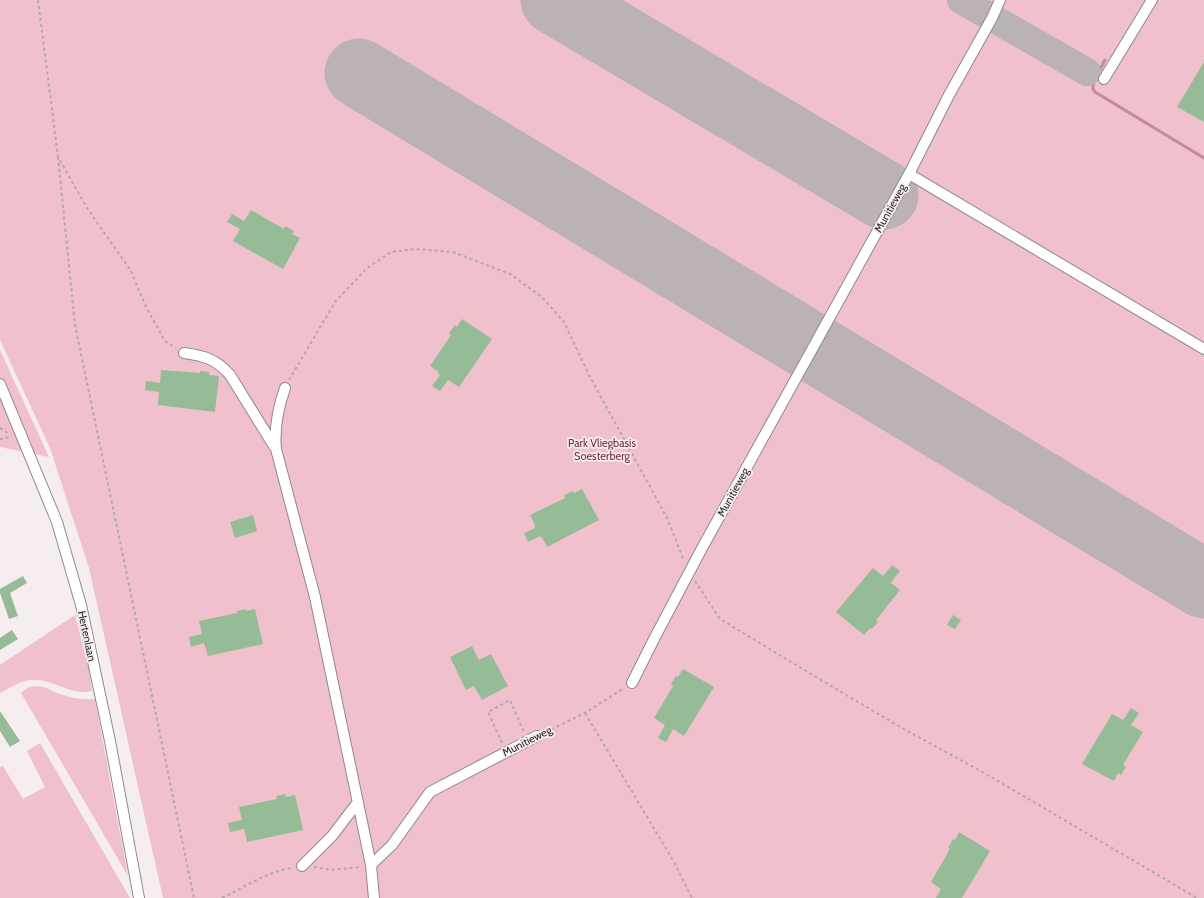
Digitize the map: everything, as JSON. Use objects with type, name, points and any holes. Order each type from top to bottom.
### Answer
[{"type":"street","name":"Munitieweg","points":[[632,683],[689,572],[909,174],[948,96],[992,18],[1000,0]]},
{"type":"street","points":[[1104,79],[1152,0]]},
{"type":"street","points":[[909,174],[1204,349]]},
{"type":"street","points":[[184,353],[199,355],[215,361],[224,368],[230,375],[276,449]]},
{"type":"street","name":"Hertenlaan","points":[[0,384],[57,522],[77,591],[110,741],[139,898]]},
{"type":"street","points":[[285,388],[277,415],[275,436],[276,449],[316,597],[371,865],[374,898]]},
{"type":"street","name":"Munitieweg","points":[[371,865],[392,846],[430,792],[533,738]]},
{"type":"street","points":[[302,866],[332,836],[358,802]]},
{"type":"path","points":[[38,0],[58,157],[75,325],[194,898]]},
{"type":"path","points":[[58,157],[87,208],[131,271],[146,307],[165,341],[184,353]]},
{"type":"path","points":[[285,388],[336,302],[366,269],[391,252],[415,248],[453,252],[510,274],[542,297],[564,322],[589,375],[667,518],[689,572],[720,619],[902,728],[986,774],[1197,898]]},
{"type":"path","points":[[0,439],[5,439],[11,435]]},
{"type":"path","name":"Munitieweg","points":[[533,738],[585,714],[632,683]]},
{"type":"path","points":[[507,752],[488,712],[510,700],[533,738]]},
{"type":"path","points":[[585,714],[674,862],[692,898]]},
{"type":"path","points":[[222,898],[262,877],[280,870],[302,866],[331,870],[371,865]]},
{"type":"green space","name":"Park Vliegbasis Soesterberg","points":[[0,0],[1204,0],[1204,898],[163,898],[89,568],[50,448],[0,340]]},
{"type":"green space","points":[[0,350],[49,457],[0,447]]},
{"type":"green space","points":[[75,615],[89,670],[92,691],[75,691],[43,680],[34,680],[22,682],[0,693],[0,665]]},
{"type":"green space","points":[[29,687],[44,687],[62,695],[76,698],[95,699],[128,876],[21,693]]},
{"type":"green space","points":[[40,743],[130,898],[0,898],[0,767],[3,766],[23,799],[45,787],[27,751]]},
{"type":"building","points":[[1204,62],[1204,122],[1177,107]]},
{"type":"building","points":[[251,210],[284,229],[285,226],[294,231],[292,234],[300,238],[283,269],[233,241],[240,229],[227,222],[232,214],[244,221]]},
{"type":"building","points":[[462,319],[492,339],[459,387],[448,380],[440,391],[432,386],[440,375],[438,373],[439,372],[430,366],[451,335],[449,333],[455,325],[457,327]]},
{"type":"building","points":[[161,370],[200,373],[200,371],[209,372],[209,375],[219,376],[215,412],[158,405],[159,392],[145,390],[146,381],[160,383]]},
{"type":"building","points":[[582,489],[599,520],[547,547],[540,536],[528,542],[524,533],[535,528],[530,515],[565,498],[564,495],[573,491],[574,493]]},
{"type":"building","points":[[253,515],[257,531],[235,538],[230,522]]},
{"type":"building","points":[[892,565],[900,571],[891,583],[900,590],[876,620],[878,622],[864,635],[836,612],[873,568],[883,576]]},
{"type":"building","points":[[23,576],[27,583],[10,593],[18,616],[9,619],[0,589]]},
{"type":"building","points":[[246,609],[246,611],[255,609],[263,644],[208,656],[204,643],[191,647],[189,637],[202,634],[199,621],[237,613],[237,611]]},
{"type":"building","points":[[953,615],[961,620],[955,629],[947,625]]},
{"type":"building","points":[[12,630],[18,639],[0,650],[0,638]]},
{"type":"building","points":[[472,646],[479,660],[491,654],[508,686],[482,700],[474,686],[466,690],[450,657]]},
{"type":"building","points":[[683,669],[714,687],[684,736],[673,729],[666,742],[658,738],[665,725],[654,718],[673,686],[671,684]]},
{"type":"building","points":[[1131,708],[1139,713],[1131,725],[1143,732],[1123,765],[1126,767],[1121,775],[1118,773],[1114,781],[1082,764],[1112,714],[1123,720]]},
{"type":"building","points":[[0,711],[20,741],[10,747],[0,731]]},
{"type":"building","points":[[285,794],[286,797],[295,795],[303,830],[247,842],[244,829],[230,832],[228,823],[242,820],[239,807],[277,799],[276,796]]},
{"type":"building","points":[[959,832],[990,851],[962,898],[936,898],[941,889],[931,882],[950,849],[948,848],[953,839],[955,840]]},
{"type":"waterway","points":[[1105,60],[1093,83],[1093,89],[1095,92],[1204,158]]},
{"type":"taxiway","points":[[961,0],[1087,72]]},
{"type":"runway","points":[[555,0],[884,195]]},
{"type":"runway","points":[[359,73],[1204,584]]}]
